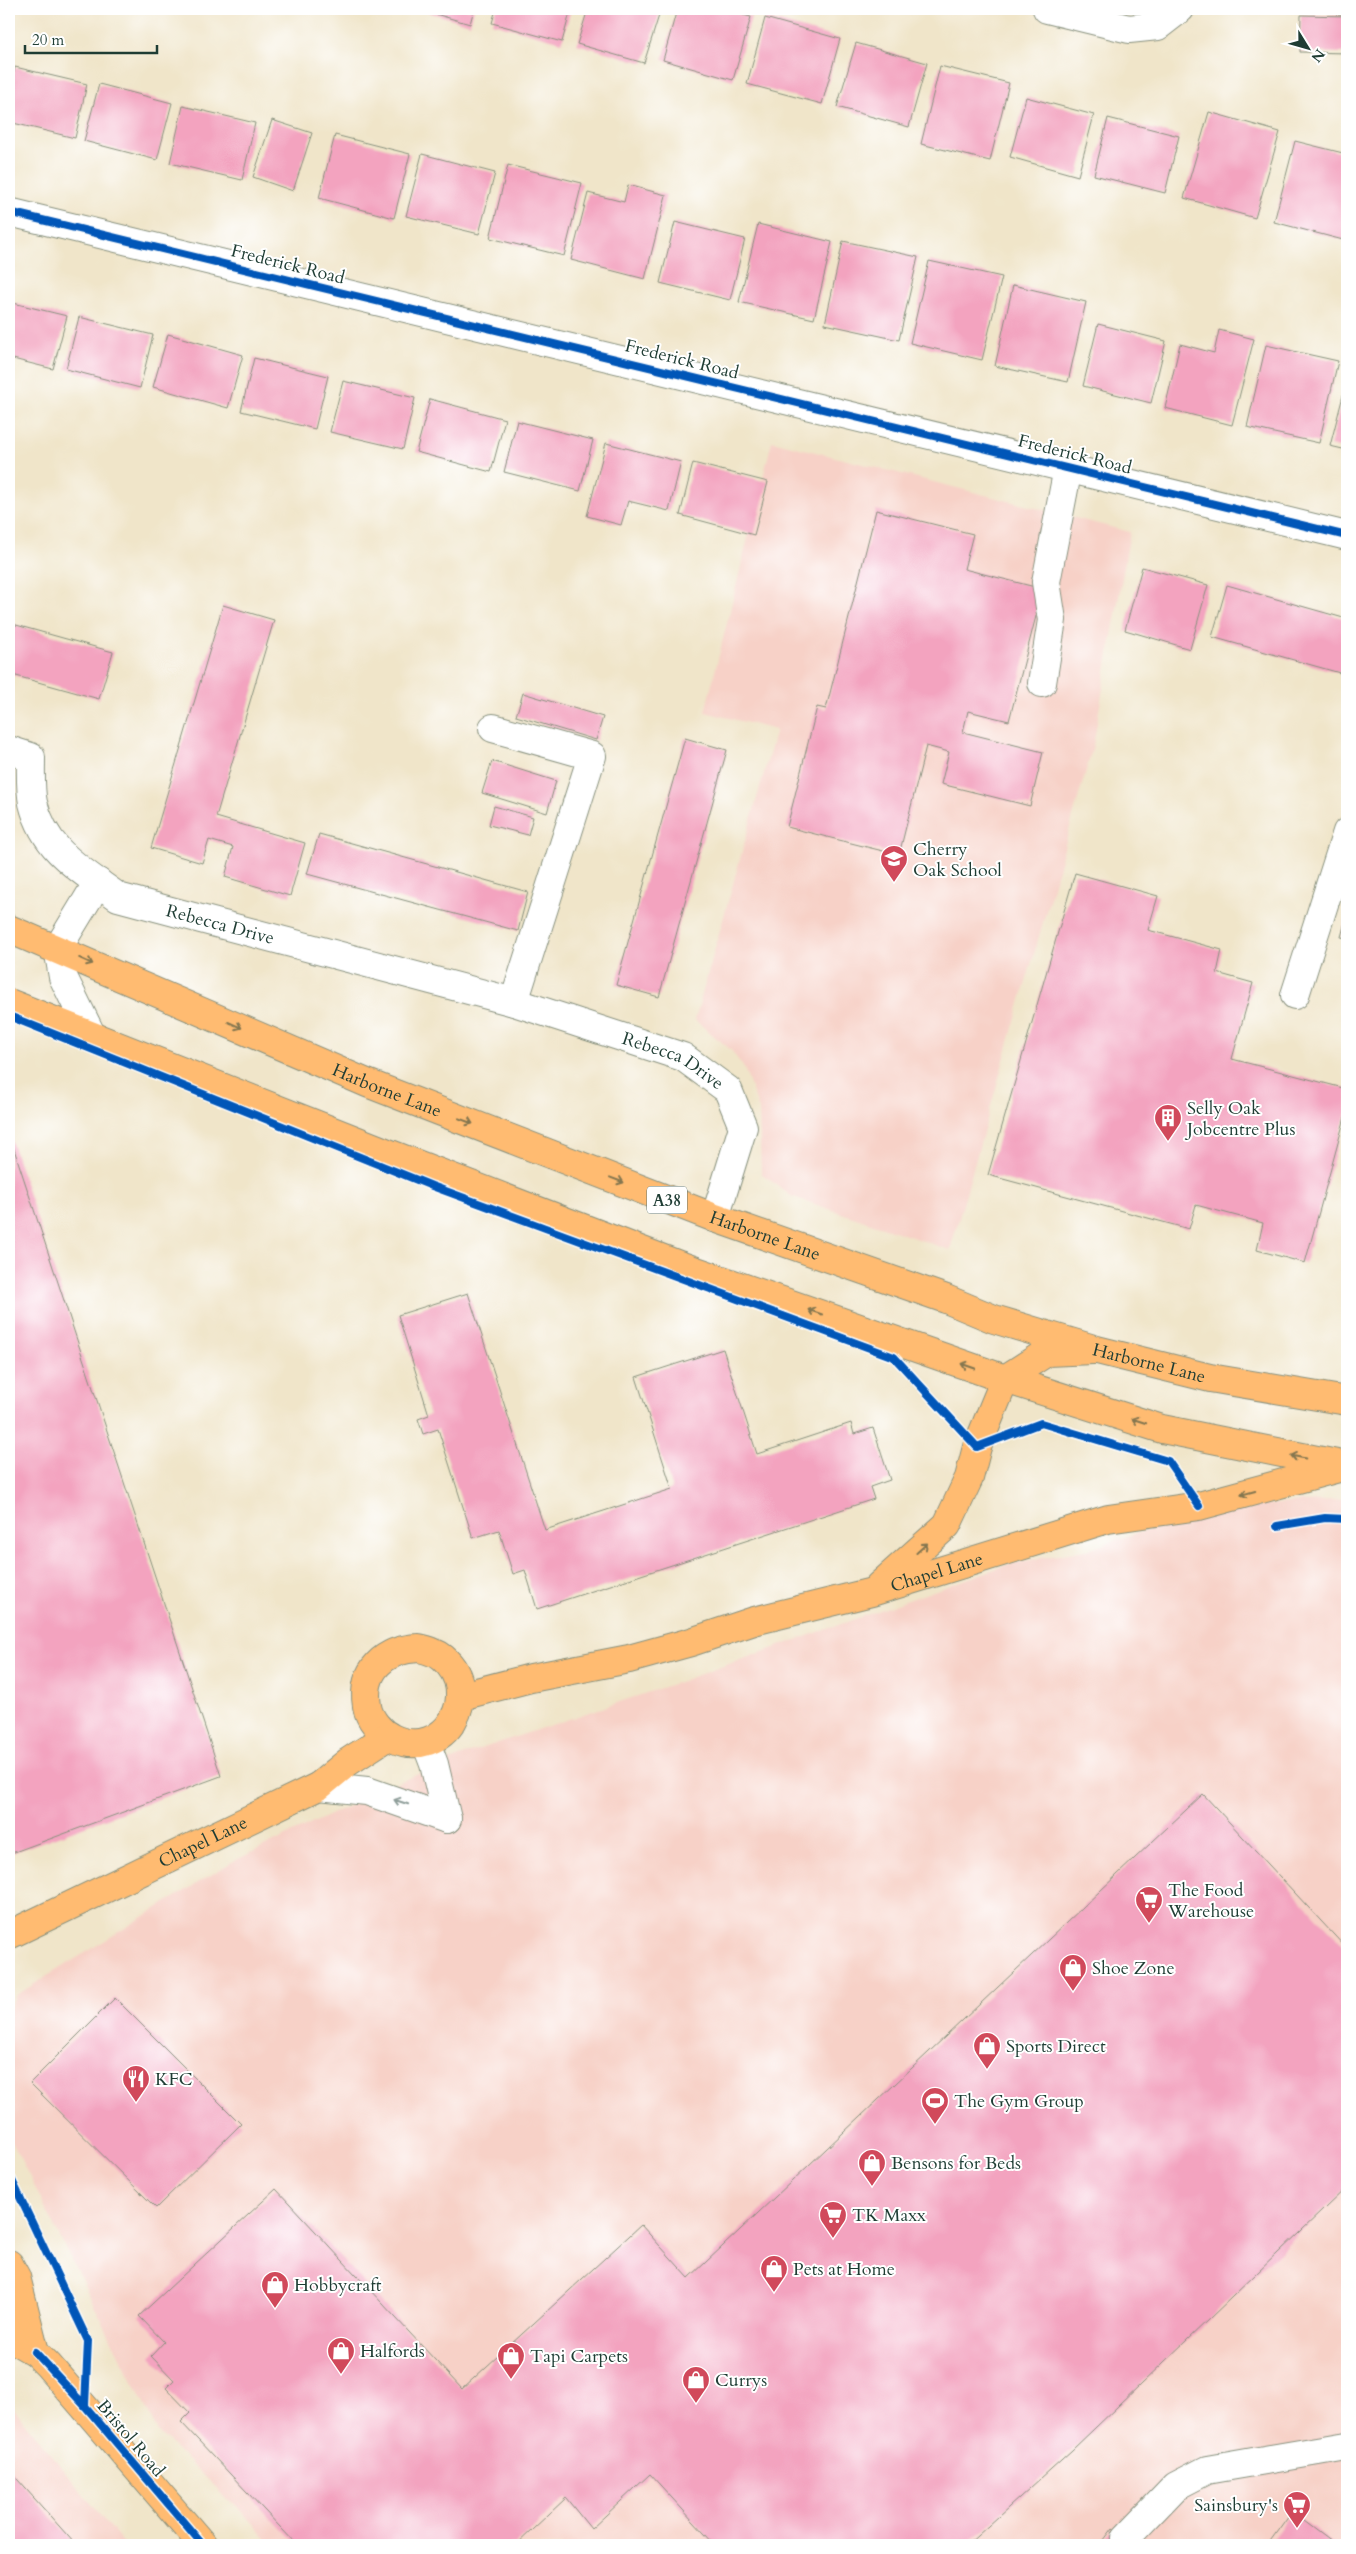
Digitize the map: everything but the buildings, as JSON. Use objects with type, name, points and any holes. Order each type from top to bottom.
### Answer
[{"type":"main road","name":"Harborne Lane","points":[[9,929],[58,948],[368,1083],[715,1218],[946,1299],[994,1319],[1097,1350],[1210,1378],[1347,1401]]},
{"type":"main road","points":[[9,1003],[388,1153],[670,1261],[1006,1379],[1162,1429],[1346,1466]]},
{"type":"main road","points":[[1006,1379],[1046,1352],[1097,1350]]},
{"type":"main road","name":"Chapel Lane","points":[[872,1592],[947,1525],[969,1478],[977,1447],[1006,1379]]},
{"type":"main road","name":"Chapel Lane","points":[[872,1592],[1108,1519],[1199,1506],[1346,1466]]},
{"type":"main road","points":[[461,1696],[531,1678],[629,1659],[691,1642],[754,1621],[872,1592]]},
{"type":"main road","points":[[402,1648],[419,1648],[435,1652],[454,1670],[461,1696],[458,1711],[450,1725],[440,1736],[426,1743],[412,1743],[388,1736],[376,1725],[368,1711],[365,1695],[367,1682],[375,1667],[385,1656],[402,1648]]},
{"type":"main road","name":"Chapel Lane","points":[[9,1935],[319,1786],[348,1762],[388,1736]]},
{"type":"main road","name":"Bristol Road","points":[[9,2264],[16,2277],[35,2352]]},
{"type":"main road","name":"Bristol Road","points":[[9,2337],[35,2352],[85,2406],[203,2545]]},
{"type":"street","points":[[1047,9],[1130,29],[1158,26],[1180,9]]},
{"type":"street","name":"Frederick Road","points":[[9,212],[1347,536]]},
{"type":"street","points":[[1042,683],[1052,620],[1046,582],[1068,468]]},
{"type":"street","points":[[493,728],[592,756],[514,1002]]},
{"type":"street","name":"Rebecca Drive","points":[[9,750],[31,757],[33,802],[45,836],[70,862],[118,897],[514,1002],[683,1057],[728,1090],[743,1127],[715,1218]]},
{"type":"street","points":[[1295,995],[1347,832]]},
{"type":"street","points":[[91,1034],[63,977],[58,948],[98,882]]},
{"type":"street","points":[[319,1786],[367,1791],[447,1819],[434,1764],[426,1743]]},
{"type":"street","points":[[1126,2538],[1176,2486],[1207,2470],[1347,2446]]},
{"type":"shaded area","name":"Cherry Oak School","points":[[772,441],[1130,532],[1093,746],[950,1250],[791,1196],[761,1173],[759,1110],[744,1068],[731,1050],[695,1020],[776,730],[705,712]]},
{"type":"shaded area","points":[[1347,1499],[1347,2545],[271,2545],[249,2519],[158,2432],[9,2136],[9,2010],[15,1996],[232,1862],[392,1785],[474,1751],[673,1684],[1009,1564],[1091,1549],[1207,1509]]},
{"type":"shaded area","points":[[9,2403],[125,2545],[9,2545]]},
{"type":"cycle path","points":[[9,212],[1347,536]]},
{"type":"cycle path","points":[[9,1016],[432,1186],[894,1357],[977,1447],[1041,1423],[1168,1461],[1199,1506]]},
{"type":"cycle path","points":[[1277,1526],[1325,1518],[1347,1519]]},
{"type":"cycle path","points":[[9,2174],[88,2341],[85,2406]]},
{"type":"cycle path","points":[[35,2352],[85,2406],[203,2545]]},
{"type":"place","name":"Cherry Oak School","points":[[894,883]]},
{"type":"place","name":"Selly Oak Jobcentre Plus","points":[[1168,1142]]},
{"type":"place","name":"The Food Warehouse","points":[[1149,1924]]},
{"type":"place","name":"Shoe Zone","points":[[1073,1992]]},
{"type":"place","name":"Sports Direct","points":[[987,2070]]},
{"type":"place","name":"KFC","points":[[136,2103]]},
{"type":"place","name":"The Gym Group","points":[[935,2125]]},
{"type":"place","name":"Bensons for Beds","points":[[872,2187]]},
{"type":"place","name":"TK Maxx","points":[[833,2239]]},
{"type":"place","name":"Pets at Home","points":[[774,2293]]},
{"type":"place","name":"Hobbycraft","points":[[275,2309]]},
{"type":"place","name":"Halfords","points":[[341,2375]]},
{"type":"place","name":"Tapi Carpets","points":[[511,2380]]},
{"type":"place","name":"Currys","points":[[696,2404]]},
{"type":"place","name":"Sainsbury's","points":[[1297,2529]]}]
